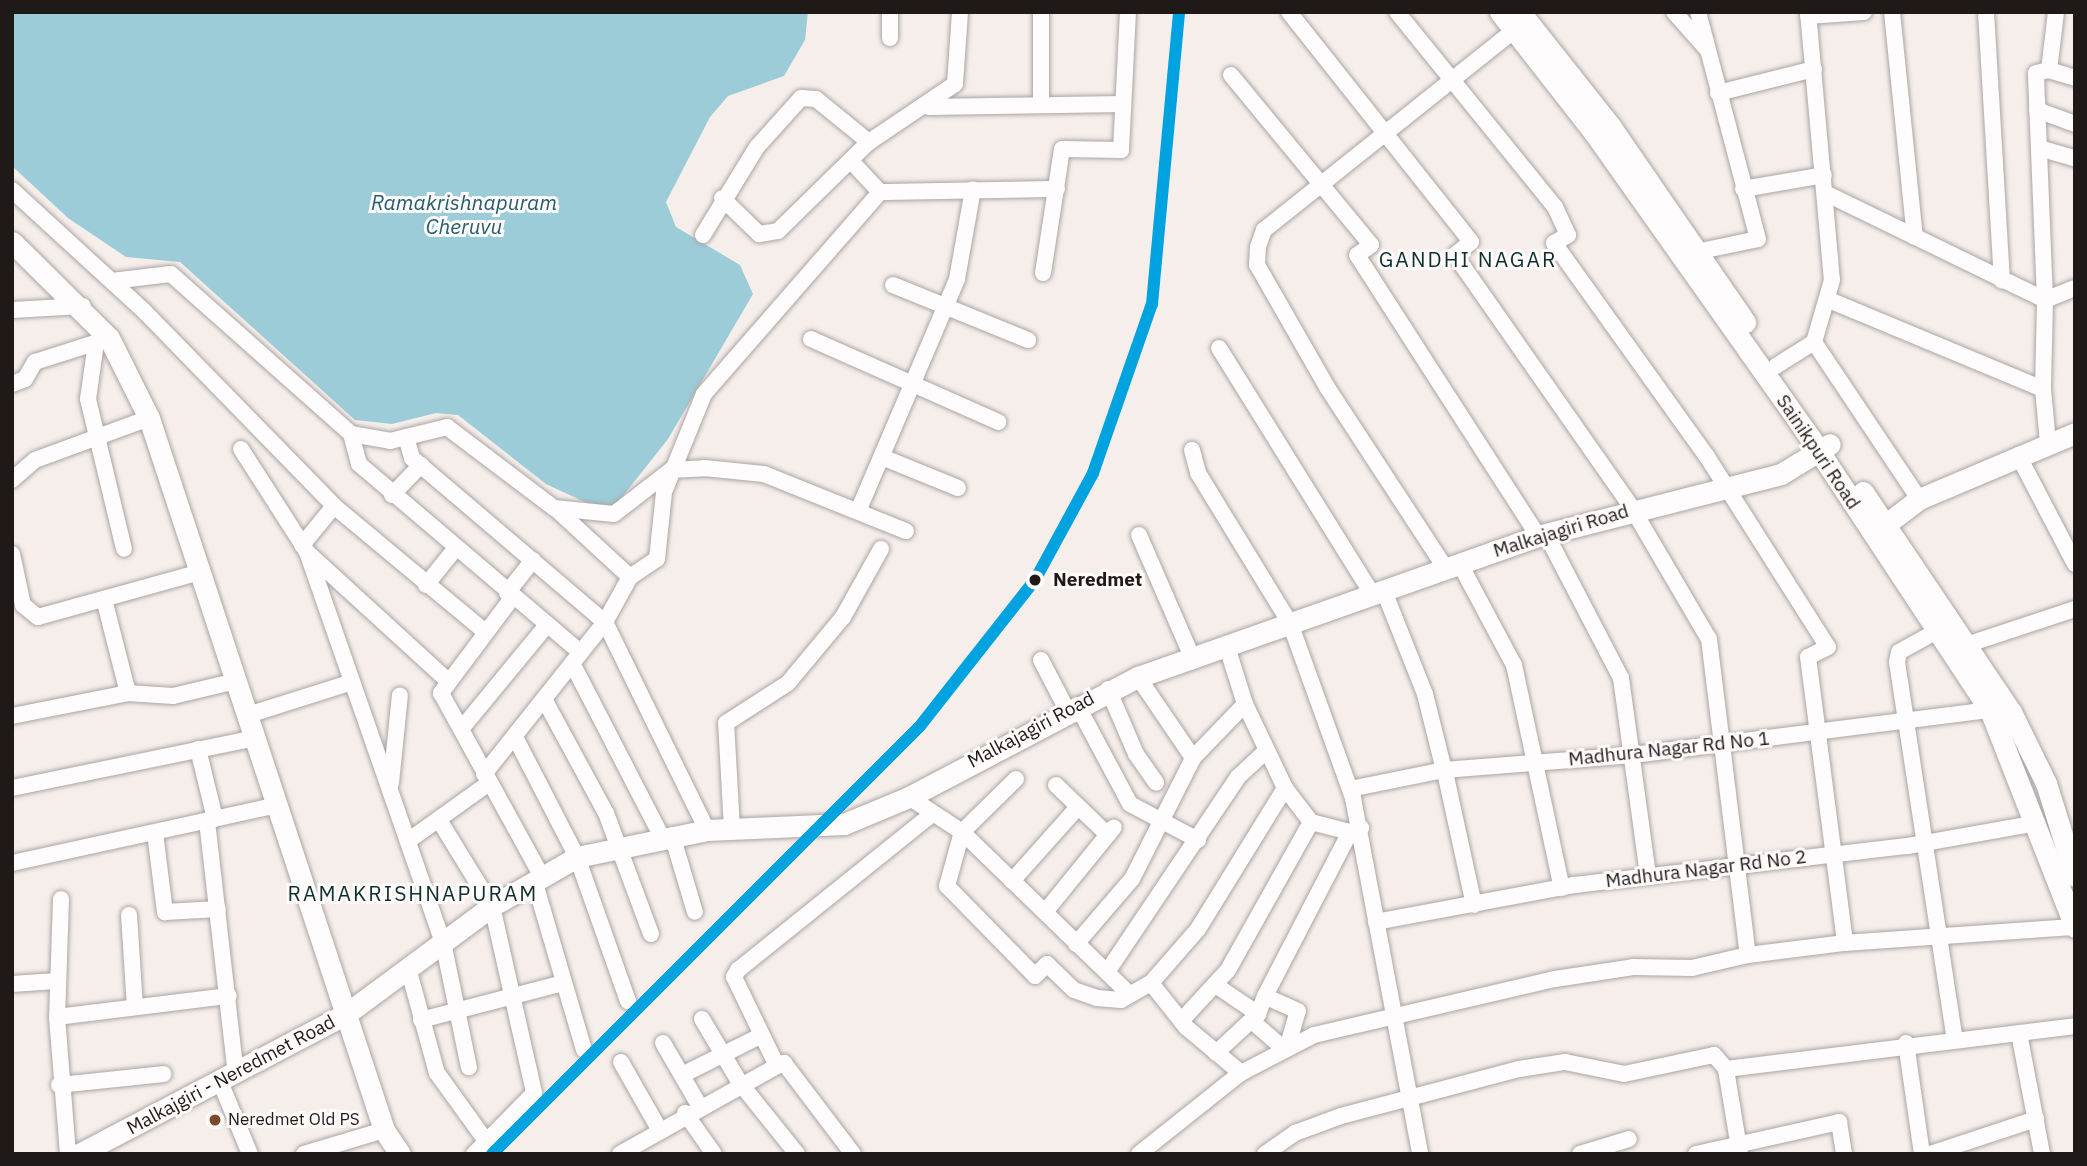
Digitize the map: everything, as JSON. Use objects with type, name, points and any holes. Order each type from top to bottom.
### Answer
[{"type":"main road","name":"Sainikpuri Road","points":[[1500,12],[1517,22],[1611,127],[1776,366],[1937,631],[1990,710],[2037,823],[2075,927]]},
{"type":"main road","name":"Sainikpuri Road","points":[[1517,22],[1593,131],[1820,441],[1885,525],[1966,645],[2035,759],[2073,870]]},
{"type":"main road","points":[[12,242],[83,306],[149,418],[384,1130],[400,1154]]},
{"type":"main road","points":[[1885,525],[1919,499],[2075,433]]},
{"type":"main road","name":"Malkajagiri Road","points":[[346,1014],[492,906],[537,877],[577,857],[667,836],[707,830],[844,824],[909,797],[1108,689],[1138,677],[1542,535],[1632,509],[1738,484],[1820,441]]},
{"type":"main road","name":"Malkajgiri - Neredmet Road","points":[[79,1154],[228,1079],[346,1014]]},
{"type":"street","points":[[890,12],[890,38]]},
{"type":"street","points":[[722,198],[768,234],[869,142],[929,107],[955,85],[960,12]]},
{"type":"street","points":[[1041,12],[1041,104]]},
{"type":"street","points":[[1043,273],[1062,149],[1121,150],[1128,12]]},
{"type":"street","points":[[1289,12],[1471,242],[1455,255],[1632,509],[1709,639],[1748,955]]},
{"type":"street","points":[[1397,12],[1456,81],[1555,207],[1568,235],[1554,243],[1738,484],[1828,647],[1808,657],[1830,855],[1845,943]]},
{"type":"street","points":[[1674,12],[1708,50]]},
{"type":"street","points":[[1696,252],[1758,239],[1698,12]]},
{"type":"street","points":[[1776,366],[1814,342],[1829,300],[1824,175],[1808,14],[1864,12]]},
{"type":"street","points":[[1892,12],[1915,237]]},
{"type":"street","points":[[1986,12],[2002,281]]},
{"type":"street","points":[[2049,70],[2056,12]]},
{"type":"street","points":[[1517,22],[1456,81],[1264,230],[1258,265],[1327,387],[1453,567],[1514,665],[1562,888]]},
{"type":"street","points":[[1718,93],[1814,69]]},
{"type":"street","points":[[2048,443],[2043,389],[2045,300],[2036,72],[2049,70],[2075,78]]},
{"type":"street","points":[[1231,75],[1323,183],[1371,245],[1357,255],[1390,310],[1542,535],[1621,678],[1648,876]]},
{"type":"street","points":[[703,235],[722,198],[801,99],[816,99],[869,142]]},
{"type":"street","points":[[929,107],[1123,104]]},
{"type":"street","points":[[2037,110],[2075,124]]},
{"type":"street","points":[[2039,148],[2075,158]]},
{"type":"street","points":[[851,161],[880,192]]},
{"type":"street","points":[[1743,189],[1824,175]]},
{"type":"street","points":[[859,509],[957,279],[973,189]]},
{"type":"street","points":[[408,841],[439,820],[487,779],[544,699],[606,622],[630,577],[657,559],[671,470],[704,394],[719,373],[880,192],[1057,189]]},
{"type":"street","points":[[12,191],[112,281],[334,506],[485,632]]},
{"type":"street","points":[[1825,193],[2045,300],[2075,288]]},
{"type":"street","points":[[112,281],[171,274],[193,287],[351,434],[373,440],[406,437],[447,427],[554,508],[630,577]]},
{"type":"street","points":[[893,285],[1027,340]]},
{"type":"street","points":[[1829,300],[2043,389]]},
{"type":"street","points":[[12,310],[83,306]]},
{"type":"street","points":[[811,339],[998,422]]},
{"type":"street","points":[[12,384],[25,379],[34,362],[102,341]]},
{"type":"street","points":[[102,341],[88,370],[97,434],[124,549]]},
{"type":"street","points":[[1814,342],[1919,499]]},
{"type":"street","points":[[1219,348],[1378,593],[1425,694],[1474,905]]},
{"type":"street","points":[[12,480],[35,460],[97,434],[149,418]]},
{"type":"street","points":[[351,434],[359,464],[455,549],[547,625],[576,658],[667,836],[695,912]]},
{"type":"street","points":[[406,437],[421,465],[606,622],[707,830]]},
{"type":"street","points":[[242,449],[305,549],[443,942],[469,1067]]},
{"type":"street","points":[[1192,450],[1198,473],[1290,623],[1350,789],[1356,830],[1377,922],[1389,1013],[1420,1154]]},
{"type":"street","points":[[2018,455],[2070,547],[2075,564]]},
{"type":"street","points":[[882,457],[958,488]]},
{"type":"street","points":[[392,495],[421,465]]},
{"type":"street","points":[[554,508],[614,514],[671,470],[764,474],[859,509],[906,531]]},
{"type":"street","points":[[305,549],[334,506]]},
{"type":"street","points":[[1139,535],[1193,659]]},
{"type":"street","points":[[305,549],[447,680]]},
{"type":"street","points":[[426,585],[455,549]]},
{"type":"street","points":[[732,829],[726,723],[789,683],[843,617],[881,550]]},
{"type":"street","points":[[12,554],[23,605],[33,616],[200,572]]},
{"type":"street","points":[[533,560],[485,632],[447,680],[443,699],[462,728],[537,877],[563,983],[584,1050]]},
{"type":"street","points":[[104,599],[128,693]]},
{"type":"street","points":[[1966,645],[2075,609]]},
{"type":"street","points":[[462,728],[547,625]]},
{"type":"street","points":[[1937,631],[1899,652],[1923,843],[1942,936],[1955,1039]]},
{"type":"street","points":[[1227,647],[1245,704],[1285,788],[1311,822],[1356,830]]},
{"type":"street","points":[[1041,660],[1130,804],[1158,822],[1198,840]]},
{"type":"street","points":[[1138,677],[1192,758]]},
{"type":"street","points":[[12,716],[128,693],[173,696],[236,681]]},
{"type":"street","points":[[248,715],[352,682]]},
{"type":"street","points":[[1108,689],[1136,754],[1156,783]]},
{"type":"street","points":[[391,789],[400,695]]},
{"type":"street","points":[[544,699],[620,846],[651,934]]},
{"type":"street","points":[[1076,944],[1132,879],[1192,758],[1245,704]]},
{"type":"street","name":"Madhura Nagar Rd No 1","points":[[1350,789],[1445,771],[1633,755],[1990,710]]},
{"type":"street","points":[[12,788],[255,738]]},
{"type":"street","points":[[516,739],[577,857],[628,1001]]},
{"type":"street","points":[[198,749],[211,820],[229,996],[228,1079],[250,1154]]},
{"type":"street","points":[[1107,972],[1238,777],[1266,751]]},
{"type":"street","points":[[1016,779],[962,832],[947,886],[1035,976],[1047,964],[1074,990],[1097,998],[1130,995],[1151,983],[1198,929],[1285,788]]},
{"type":"street","points":[[1045,912],[1111,831],[1078,807],[1056,785]]},
{"type":"street","points":[[909,797],[962,832],[1130,995]]},
{"type":"street","points":[[12,863],[278,806]]},
{"type":"street","points":[[1012,881],[1078,807]]},
{"type":"street","points":[[777,1066],[760,1036],[734,977],[738,970],[932,814]]},
{"type":"street","points":[[439,820],[492,906],[534,1093],[474,1154]]},
{"type":"street","points":[[1181,1021],[1217,986],[1311,822]]},
{"type":"street","name":"Madhura Nagar Rd No 2","points":[[1377,922],[1562,888],[1923,843],[2037,823]]},
{"type":"street","points":[[1216,1053],[1255,1018],[1356,830]]},
{"type":"street","points":[[155,832],[164,912],[218,909]]},
{"type":"street","points":[[61,899],[56,981],[59,1085],[68,1154]]},
{"type":"street","points":[[129,915],[135,1007]]},
{"type":"street","points":[[1139,1154],[1241,1073],[1285,1046],[1389,1013],[1555,979],[1633,967],[1692,968],[1748,955],[1845,943],[2075,927]]},
{"type":"street","points":[[408,968],[437,1073],[486,1141]]},
{"type":"street","points":[[12,984],[56,981]]},
{"type":"street","points":[[421,1020],[563,983]]},
{"type":"street","points":[[1151,983],[1181,1021],[1241,1073]]},
{"type":"street","points":[[1217,986],[1285,1046]]},
{"type":"street","points":[[57,1017],[229,996]]},
{"type":"street","points":[[1265,996],[1298,1011],[1285,1046]]},
{"type":"street","points":[[702,1019],[740,1083],[797,1154]]},
{"type":"street","points":[[1726,1069],[1906,1044],[2075,1026]]},
{"type":"street","points":[[2019,1033],[2042,1154]]},
{"type":"street","points":[[682,1075],[760,1036]]},
{"type":"street","points":[[663,1044],[699,1105]]},
{"type":"street","points":[[1906,1044],[1931,1153],[2036,1119]]},
{"type":"street","points":[[1265,1154],[1295,1133],[1408,1097],[1565,1062],[1624,1074],[1714,1055],[1726,1069],[1739,1148]]},
{"type":"street","points":[[621,1062],[659,1129]]},
{"type":"street","points":[[620,1154],[699,1105],[784,1063],[853,1154]]},
{"type":"street","points":[[59,1085],[163,1074]]},
{"type":"street","points":[[685,1113],[714,1154]]},
{"type":"street","points":[[1696,1154],[1739,1148],[1839,1122],[1844,1154]]},
{"type":"street","points":[[304,1154],[384,1130]]},
{"type":"street","points":[[1580,1154],[1629,1139]]},
{"type":"water","name":"Ramakrishnapuram Cheruvu","points":[[12,12],[808,12],[805,40],[784,76],[728,96],[710,117],[666,202],[676,227],[740,265],[753,294],[668,439],[615,506],[589,504],[546,484],[458,415],[436,413],[392,424],[355,420],[180,262],[126,257],[68,218],[12,166]]},
{"type":"transit line","points":[[492,1154],[920,726],[1035,580],[1093,473],[1152,304],[1179,12]]},
{"type":"place","name":"Neredmet","points":[[1035,580]]},
{"type":"place","name":"Neredmet Old PS","points":[[215,1120]]},
{"type":"district","name":"GANDHI NAGAR","points":[[1468,259]]},
{"type":"district","name":"RAMAKRISHNAPURAM","points":[[413,893]]}]
